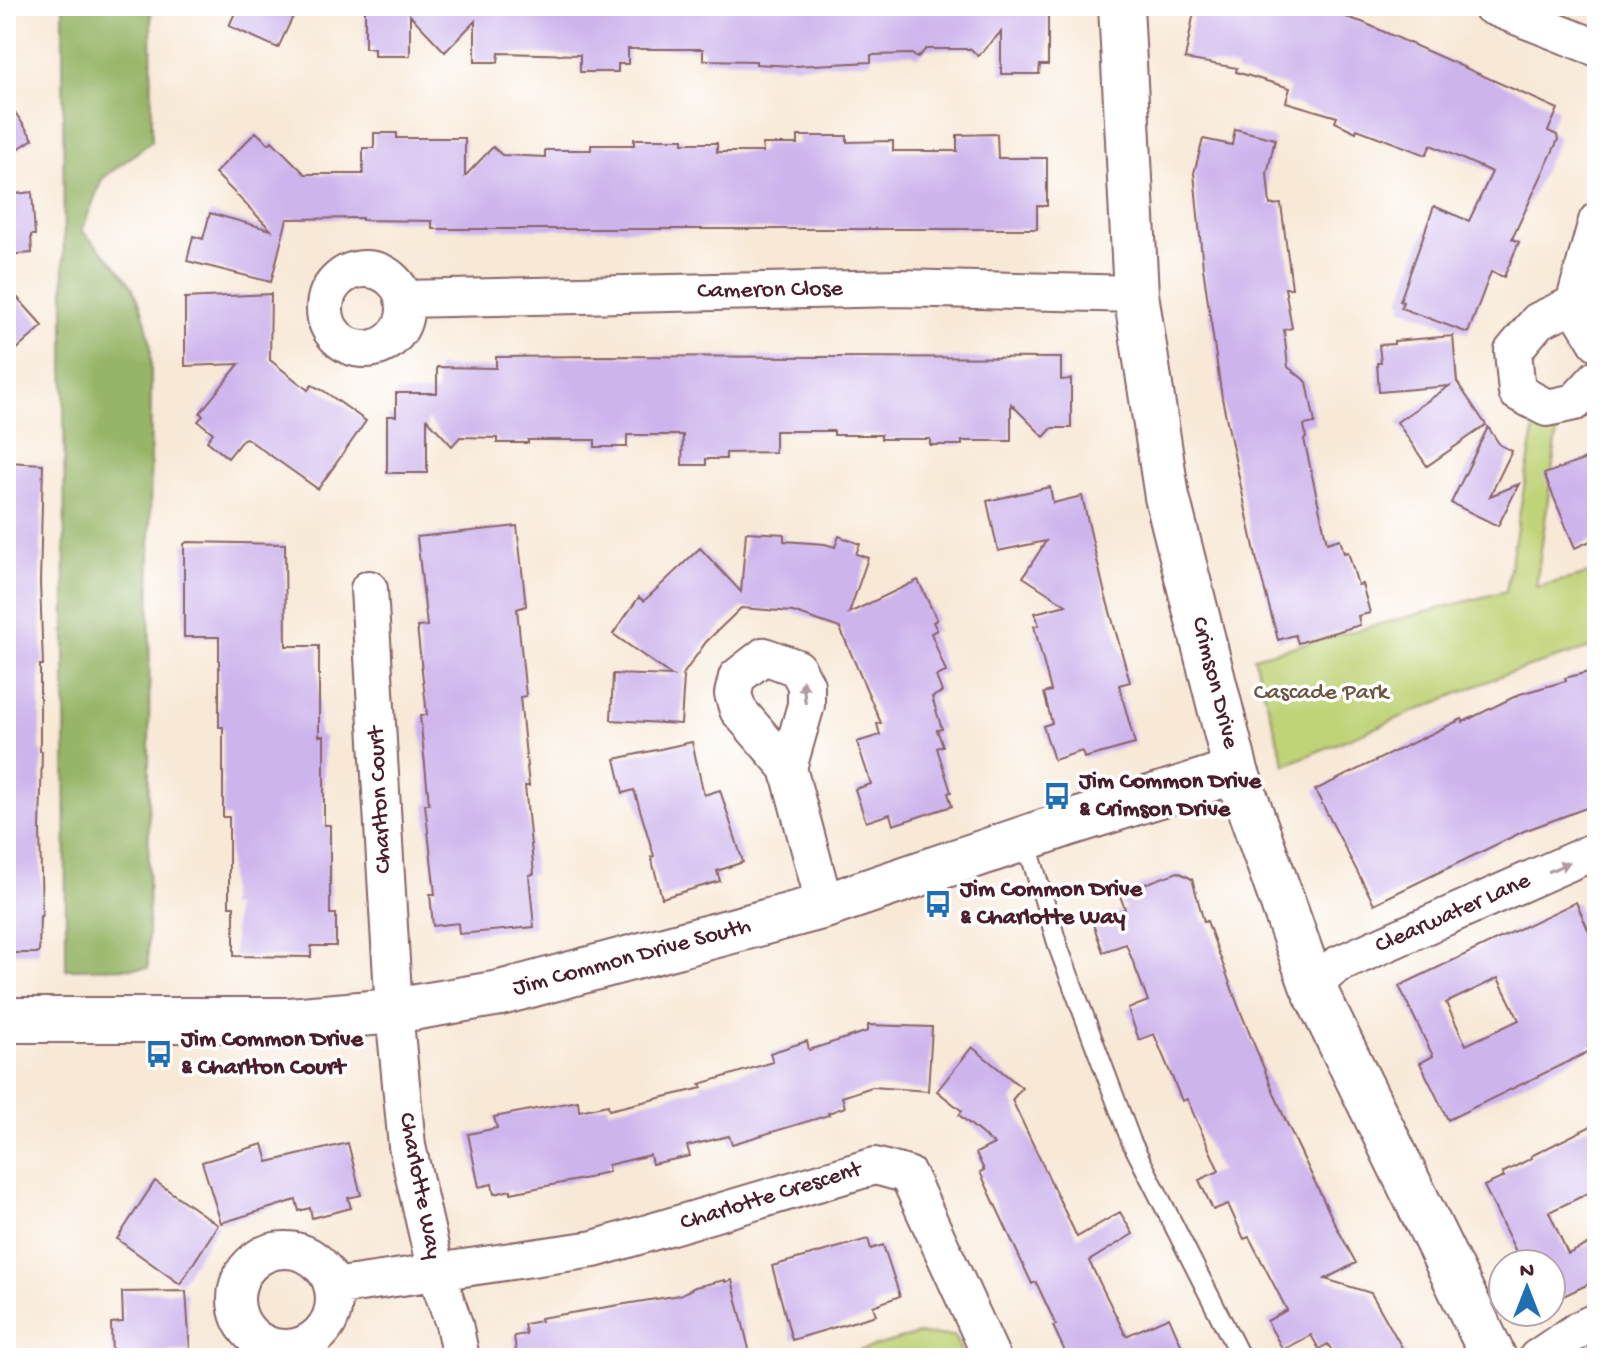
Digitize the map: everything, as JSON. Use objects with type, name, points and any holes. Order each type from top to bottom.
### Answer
[{"type":"street","name":"Crimson Drive","points":[[1121,6],[1136,294],[1167,497],[1236,771],[1312,985],[1494,1358]]},
{"type":"street","points":[[1491,6],[1597,48]]},
{"type":"street","points":[[1597,221],[1574,304],[1597,342]]},
{"type":"street","name":"Cameron Close","points":[[403,299],[898,288],[1136,294]]},
{"type":"street","points":[[1574,304],[1538,321],[1513,351],[1517,392],[1547,408],[1575,402],[1597,378]]},
{"type":"street","name":"Charlton Court","points":[[369,589],[394,1011]]},
{"type":"street","points":[[788,768],[825,906]]},
{"type":"street","name":"Jim Common Drive South","points":[[6,1020],[290,1020],[394,1011],[500,993],[825,906],[1236,771]]},
{"type":"street","name":"Clearwater Lane","points":[[1312,985],[1337,965],[1597,850]]},
{"type":"street","name":"Charlotte Way","points":[[394,1011],[407,1146],[436,1272],[454,1324],[461,1358]]},
{"type":"street","name":"Charlotte Crescent","points":[[436,1272],[594,1249],[875,1166],[908,1175],[992,1358]]},
{"type":"street","points":[[333,1287],[436,1272]]},
{"type":"street","points":[[1537,1358],[1597,1321]]},
{"type":"lane","points":[[1025,838],[1059,949],[1131,1141],[1241,1358]]},
{"type":"green space","points":[[63,6],[151,6],[152,141],[102,179],[82,231],[110,258],[137,295],[151,349],[148,968],[66,969]]},
{"type":"green space","name":"Cascade Park","points":[[1536,419],[1558,427],[1536,587],[1597,572],[1597,646],[1503,675],[1285,765],[1254,657],[1506,591]]},
{"type":"green space","points":[[917,1334],[954,1336],[964,1358],[833,1358]]},
{"type":"building","points":[[238,6],[298,6],[278,48],[229,26]]},
{"type":"building","points":[[365,6],[1042,6],[1042,9],[1048,9],[1048,65],[1040,65],[1039,74],[1001,74],[1001,32],[978,56],[971,49],[926,49],[917,58],[912,54],[871,55],[871,62],[794,66],[756,64],[756,61],[703,60],[703,49],[628,49],[628,64],[618,64],[618,72],[580,72],[580,55],[499,53],[498,62],[475,62],[475,21],[445,52],[410,15],[410,56],[374,56],[374,48],[365,48]]},
{"type":"building","points":[[1195,6],[1311,6],[1362,22],[1558,109],[1548,131],[1557,135],[1558,140],[1512,239],[1519,242],[1504,277],[1491,272],[1468,333],[1401,308],[1403,302],[1400,301],[1434,206],[1469,221],[1492,172],[1431,145],[1426,155],[1357,129],[1356,132],[1335,122],[1337,117],[1286,102],[1290,88],[1236,72],[1237,68],[1185,59]]},
{"type":"building","points":[[6,99],[33,139],[6,157]]},
{"type":"building","points":[[1235,129],[1275,139],[1267,174],[1270,205],[1281,204],[1292,288],[1285,288],[1292,328],[1284,330],[1288,367],[1307,382],[1315,423],[1304,425],[1304,439],[1327,543],[1340,539],[1344,553],[1348,552],[1370,613],[1358,616],[1360,625],[1298,643],[1295,635],[1278,640],[1256,557],[1222,398],[1203,268],[1194,173],[1203,139],[1232,145]]},
{"type":"building","points":[[256,132],[269,144],[272,141],[305,174],[363,174],[363,148],[374,148],[374,133],[397,133],[397,138],[465,138],[465,176],[493,147],[502,155],[545,157],[545,150],[591,150],[591,145],[634,145],[634,139],[683,139],[683,143],[717,143],[717,152],[763,152],[762,144],[798,144],[798,136],[847,136],[847,142],[893,141],[893,151],[957,151],[957,135],[997,134],[998,158],[1047,158],[1047,206],[1037,206],[1037,229],[432,229],[432,221],[287,219],[271,282],[187,261],[193,236],[203,239],[210,213],[271,230],[215,173]]},
{"type":"building","points":[[32,192],[35,235],[31,235],[32,253],[6,255],[6,195]]},
{"type":"building","points":[[6,285],[43,326],[6,359]]},
{"type":"building","points":[[271,294],[270,360],[308,390],[312,385],[324,391],[366,421],[318,489],[246,438],[228,458],[207,441],[213,433],[198,421],[203,416],[200,413],[239,364],[185,366],[185,298]]},
{"type":"building","points":[[1453,336],[1457,382],[1486,425],[1427,466],[1397,422],[1449,386],[1379,392],[1379,345]]},
{"type":"building","points":[[496,357],[1061,358],[1061,380],[1071,379],[1071,428],[1052,428],[1044,437],[1011,404],[1011,441],[962,441],[962,445],[930,445],[930,439],[881,439],[881,435],[834,435],[834,431],[775,431],[775,452],[726,453],[726,459],[706,459],[706,465],[682,465],[683,435],[627,435],[627,447],[595,447],[595,440],[497,443],[497,438],[460,437],[452,446],[427,419],[427,473],[387,473],[387,416],[396,416],[396,393],[437,393],[437,367],[496,368]]},
{"type":"building","points":[[1488,427],[1500,445],[1512,451],[1490,496],[1519,484],[1498,526],[1451,503]]},
{"type":"building","points":[[1597,455],[1597,538],[1575,548],[1544,474]]},
{"type":"building","points":[[6,462],[43,464],[40,583],[43,665],[40,665],[42,916],[39,953],[6,953]]},
{"type":"building","points":[[1050,487],[1053,503],[1082,496],[1130,682],[1119,685],[1135,744],[1084,758],[1082,751],[1054,760],[1043,726],[1052,723],[1044,693],[1051,691],[1034,626],[1039,625],[1035,613],[1066,605],[1023,577],[1046,541],[998,551],[987,501]]},
{"type":"building","points":[[517,526],[526,606],[517,609],[526,696],[520,697],[529,786],[525,786],[534,874],[529,875],[534,927],[459,934],[458,923],[433,926],[430,894],[435,894],[425,804],[429,804],[420,716],[427,715],[417,627],[427,626],[417,537]]},
{"type":"building","points":[[746,532],[784,534],[784,541],[835,547],[839,536],[860,544],[856,554],[868,558],[849,613],[918,580],[937,620],[933,622],[937,630],[931,633],[946,672],[936,676],[942,692],[932,697],[942,729],[937,730],[943,746],[937,748],[951,792],[948,793],[952,806],[893,825],[890,814],[866,822],[855,789],[871,784],[857,742],[880,735],[877,724],[881,723],[840,628],[793,612],[741,608],[706,642],[682,676],[681,724],[611,720],[613,674],[672,676],[613,634],[639,597],[644,601],[700,548],[741,592]]},
{"type":"building","points":[[184,544],[285,544],[286,646],[319,646],[319,736],[324,736],[324,825],[330,825],[330,914],[336,914],[336,946],[311,946],[311,957],[234,956],[234,906],[229,906],[229,817],[223,817],[219,637],[184,637]]},
{"type":"building","points":[[1597,670],[1597,804],[1524,831],[1374,904],[1315,790],[1520,694]]},
{"type":"building","points":[[692,742],[704,795],[720,790],[743,862],[717,871],[720,881],[662,898],[651,857],[654,856],[634,790],[623,793],[615,759]]},
{"type":"building","points":[[1178,872],[1192,879],[1204,922],[1207,921],[1284,1117],[1356,1263],[1325,1279],[1371,1293],[1408,1358],[1336,1358],[1328,1344],[1319,1349],[1311,1335],[1283,1350],[1267,1321],[1287,1310],[1249,1237],[1244,1239],[1228,1204],[1213,1210],[1199,1180],[1219,1171],[1187,1099],[1182,1101],[1154,1034],[1139,1040],[1128,1009],[1148,1001],[1126,944],[1103,952],[1092,921],[1125,909],[1119,893]]},
{"type":"building","points":[[1576,902],[1597,950],[1597,1043],[1588,1047],[1590,1051],[1448,1120],[1420,1063],[1433,1056],[1399,986]],"holes":[[[1498,978],[1519,1020],[1466,1045],[1446,1003]]]},
{"type":"building","points":[[868,1025],[932,1027],[928,1091],[872,1087],[842,1097],[845,1107],[829,1115],[732,1144],[729,1136],[687,1146],[690,1156],[652,1164],[650,1155],[608,1165],[609,1172],[593,1177],[511,1193],[511,1190],[494,1194],[492,1184],[479,1187],[468,1134],[497,1128],[494,1117],[578,1101],[579,1111],[608,1105],[609,1110],[702,1088],[700,1084],[773,1062],[770,1053],[807,1041],[809,1050],[868,1031]]},
{"type":"building","points":[[972,1047],[1022,1088],[1012,1100],[1077,1237],[1120,1212],[1133,1234],[1089,1261],[1126,1336],[1169,1317],[1187,1358],[1068,1358],[1036,1282],[1032,1284],[980,1172],[984,1170],[976,1153],[994,1144],[959,1115],[962,1111],[937,1091]]},
{"type":"building","points":[[1597,1123],[1597,1189],[1549,1212],[1565,1248],[1514,1248],[1484,1186],[1504,1177],[1502,1173]]},
{"type":"building","points":[[348,1143],[361,1195],[348,1198],[351,1208],[312,1218],[310,1208],[299,1211],[296,1200],[221,1223],[202,1162],[263,1144],[268,1162]]},
{"type":"building","points":[[155,1181],[218,1225],[180,1284],[117,1239]]},
{"type":"building","points":[[868,1239],[871,1249],[883,1245],[900,1296],[873,1306],[876,1315],[792,1340],[772,1266]]},
{"type":"building","points":[[1597,1240],[1597,1280],[1567,1294],[1567,1252],[1568,1254]]},
{"type":"building","points":[[732,1280],[750,1353],[729,1358],[713,1358],[711,1351],[683,1358],[517,1358],[514,1336],[526,1334],[524,1324],[541,1321],[540,1318],[680,1295],[695,1287]]},
{"type":"building","points":[[186,1291],[190,1351],[164,1352],[164,1358],[112,1358],[111,1323],[123,1322],[122,1292]]},
{"type":"place","name":"Jim Common Drive & Crimson Drive","points":[[1057,796]]},
{"type":"place","name":"Jim Common Drive & Charlotte Way","points":[[938,904]]},
{"type":"place","name":"Jim Common Drive & Charlton Court","points":[[159,1054]]}]
